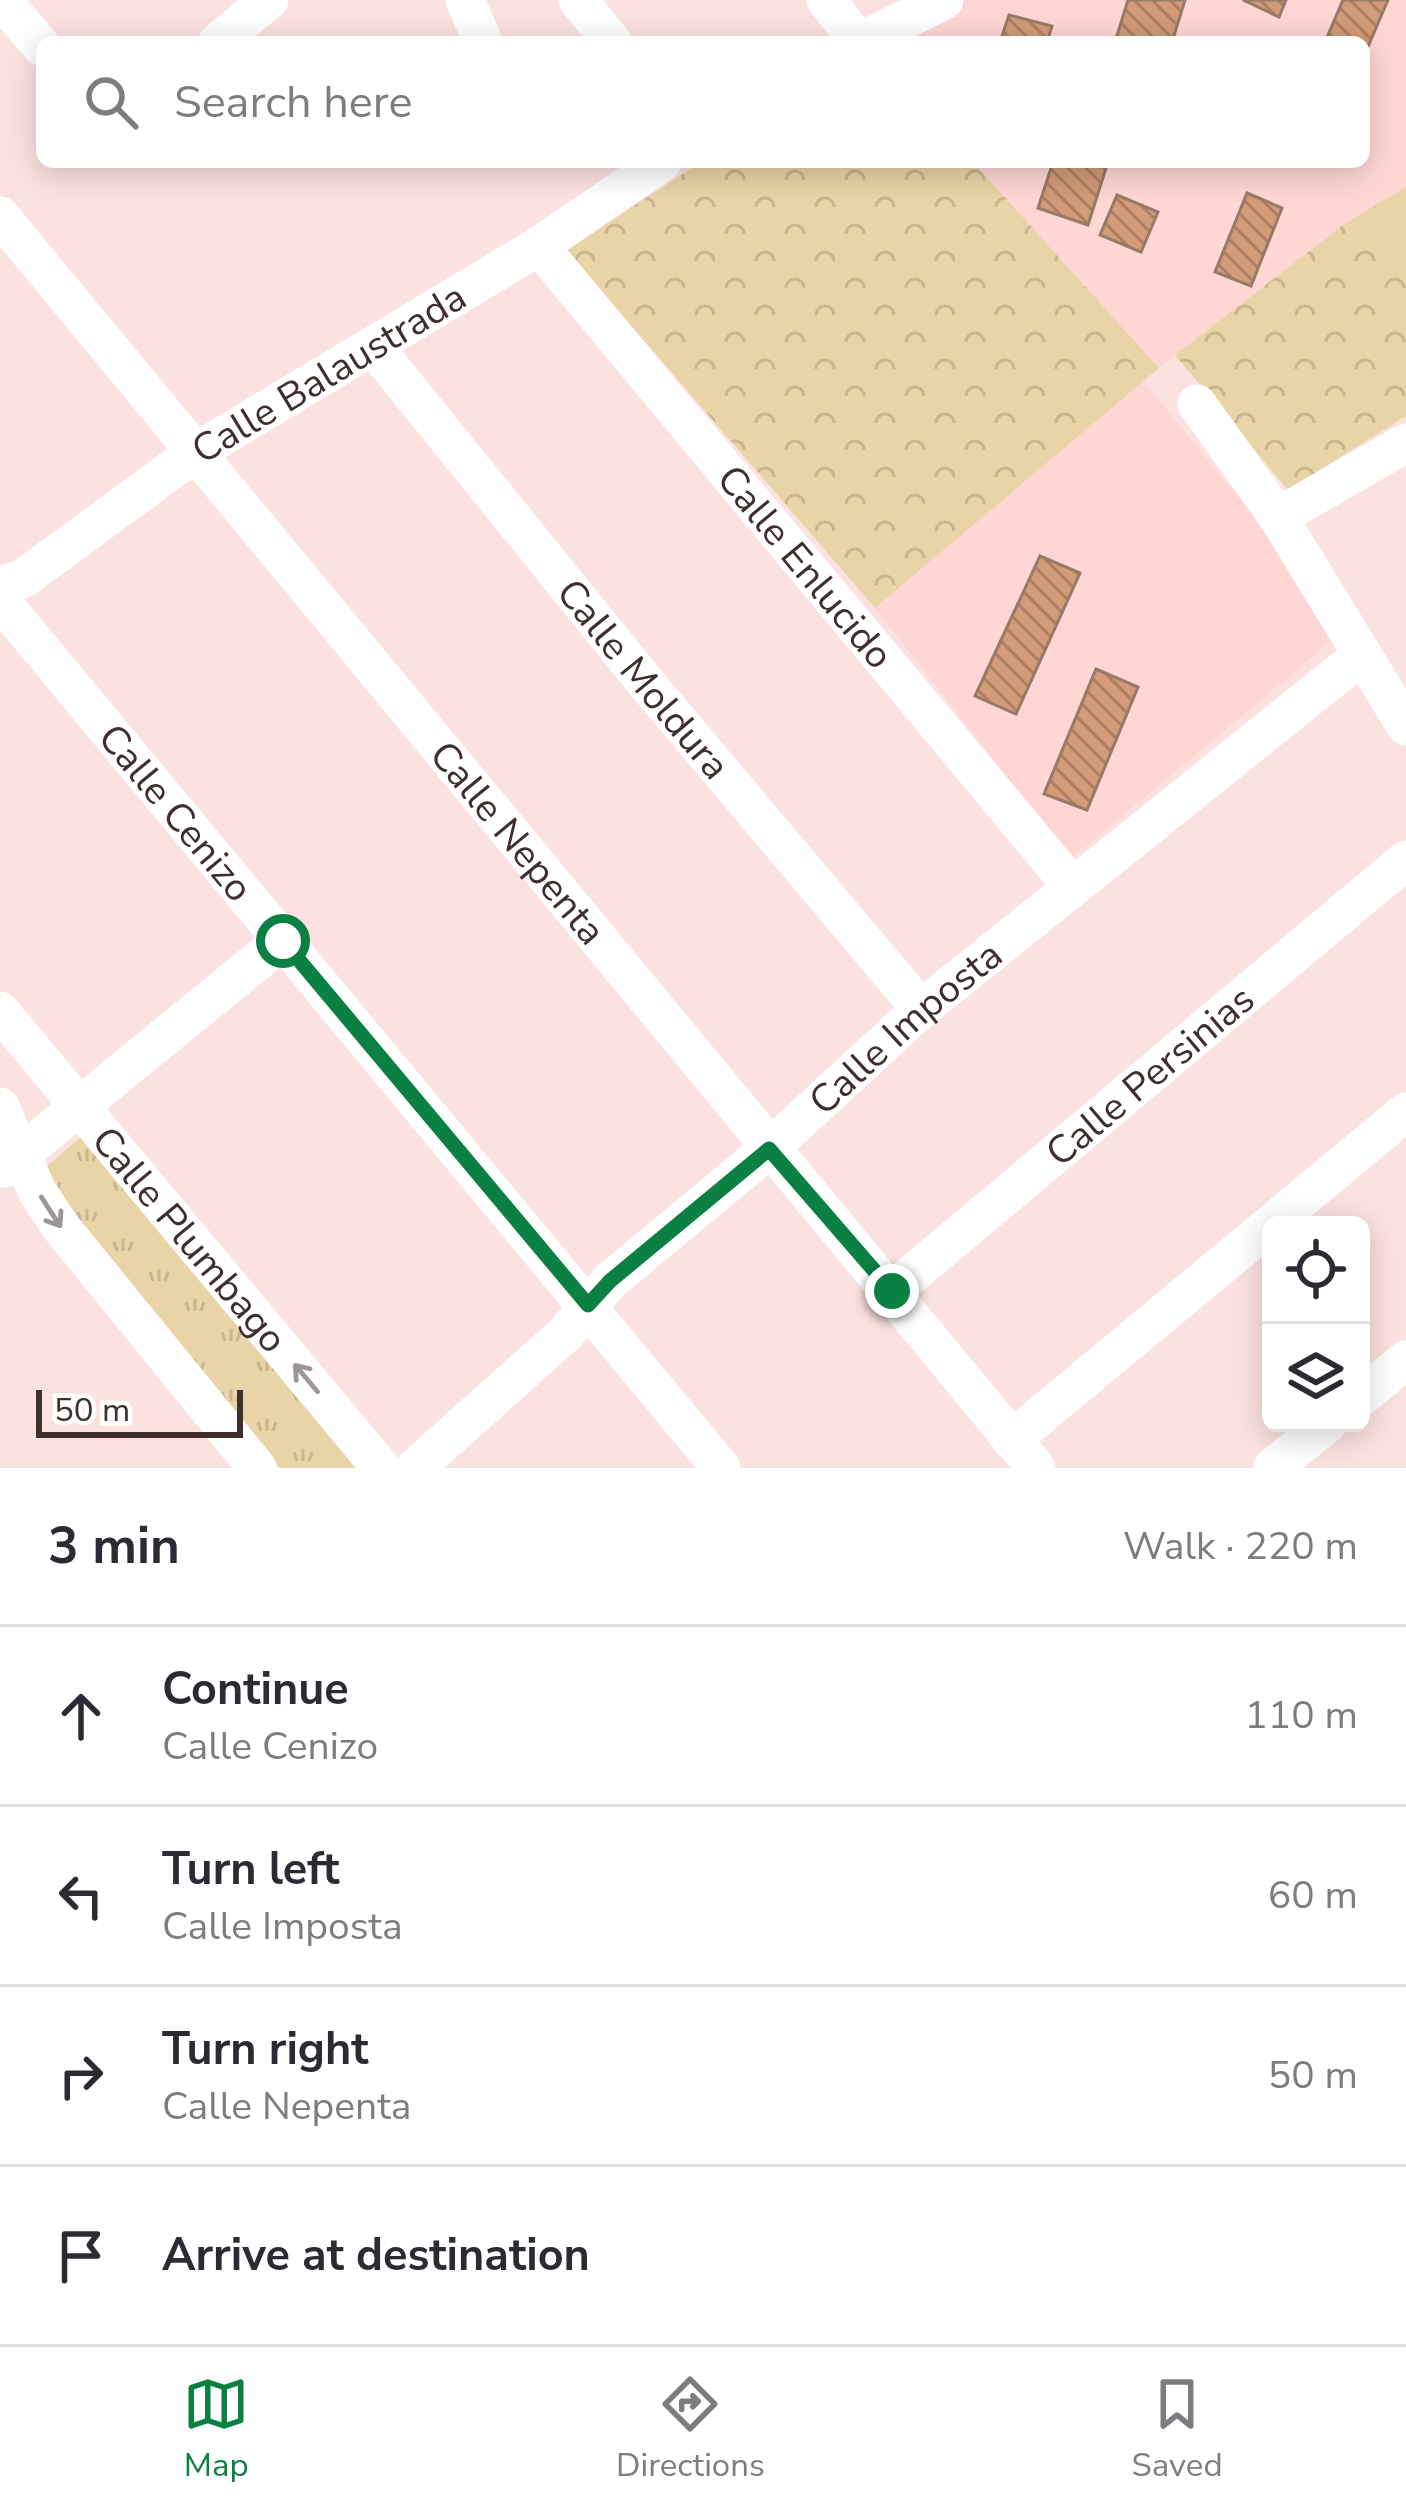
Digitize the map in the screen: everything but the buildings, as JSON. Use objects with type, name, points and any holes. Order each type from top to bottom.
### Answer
[{"type":"street","points":[[2,0],[36,39]]},
{"type":"street","points":[[225,36],[269,0]]},
{"type":"street","points":[[464,0],[480,36]]},
{"type":"street","points":[[578,0],[607,36]]},
{"type":"street","points":[[826,0],[855,36]]},
{"type":"street","points":[[872,36],[944,0]]},
{"type":"street","name":"Calle Balaustrada","points":[[0,586],[24,578],[193,454],[539,246],[653,168]]},
{"type":"street","name":"Calle Nepenta","points":[[0,217],[1024,1454]]},
{"type":"street","name":"Calle Enlucido","points":[[539,246],[1072,886]]},
{"type":"street","name":"Calle Moldura","points":[[373,346],[646,684],[921,1009]]},
{"type":"street","points":[[1197,404],[1278,517],[1406,726]]},
{"type":"street","points":[[1278,517],[1406,443]]},
{"type":"street","name":"Calle Cenizo","points":[[0,600],[721,1468]]},
{"type":"street","name":"Calle Imposta","points":[[415,1468],[565,1334],[610,1281],[769,1149],[921,1009],[1362,655]]},
{"type":"street","name":"Calle Persinias","points":[[892,1291],[1406,860]]},
{"type":"street","points":[[10,1163],[283,941]]},
{"type":"street","name":"Calle Plumbago","points":[[0,1011],[381,1468]]},
{"type":"street","points":[[0,1107],[10,1163],[257,1468]]},
{"type":"street","points":[[1024,1454],[1406,1112]]},
{"type":"street","points":[[1370,1390],[1406,1360]]},
{"type":"street","points":[[1273,1468],[1317,1432]]},
{"type":"shaded area","points":[[959,0],[1406,0],[1406,187],[1347,222],[1159,368],[978,168],[1370,168],[1370,36],[896,36]]},
{"type":"shaded area","points":[[1143,381],[1250,511],[1335,638],[1071,859],[875,608]]},
{"type":"green space","points":[[692,168],[978,168],[1159,368],[875,608],[566,250]]},
{"type":"green space","points":[[1406,187],[1406,416],[1288,490],[1175,355],[1347,222]]},
{"type":"green space","points":[[1406,202],[1406,279],[1375,218]]},
{"type":"green space","points":[[86,1133],[369,1468],[280,1468],[39,1173]]},
{"type":"route","points":[[283,941],[588,1305],[610,1281],[769,1149],[892,1291]]}]
